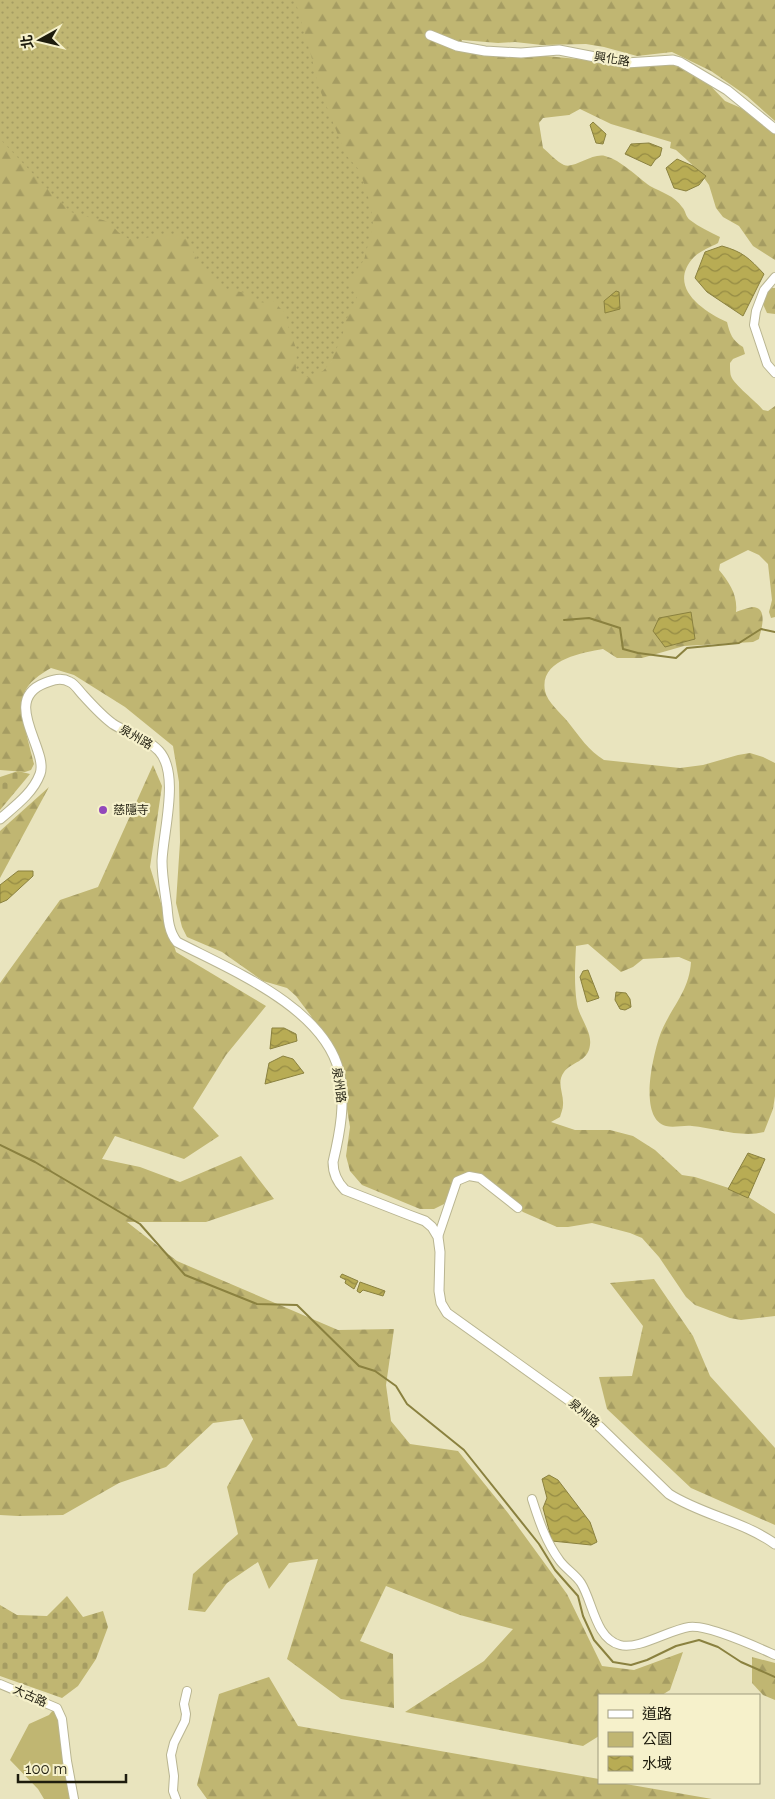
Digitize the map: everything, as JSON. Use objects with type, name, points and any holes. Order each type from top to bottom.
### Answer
[{"type":"street","name":"興化路","points":[[430,35],[457,46],[485,51],[522,54],[559,50],[626,63],[673,60],[680,62],[727,90],[775,129]]},
{"type":"street","points":[[775,277],[764,290],[756,311],[754,325],[767,364],[775,374]]},
{"type":"street","name":"泉州路","points":[[0,819],[22,801],[40,773],[41,757],[27,731],[23,714],[24,700],[29,691],[40,685],[62,679],[71,682],[99,713],[130,734],[148,742],[160,752],[167,768],[170,782],[162,864],[172,936],[177,942],[254,983],[295,1009],[314,1027],[327,1044],[339,1072],[342,1108],[333,1162],[336,1180],[345,1190],[425,1221],[432,1227],[438,1237],[440,1252],[439,1291],[441,1303],[447,1313],[570,1401],[601,1428],[669,1494],[716,1517],[748,1529],[775,1544]]},
{"type":"street","points":[[438,1237],[457,1181],[469,1176],[480,1178],[518,1208]]},
{"type":"street","points":[[532,1499],[544,1533],[561,1561],[581,1583],[603,1633],[619,1645],[634,1647],[665,1634],[691,1627],[740,1640],[775,1655]]},
{"type":"street","name":"大古路","points":[[0,1684],[57,1708],[62,1719],[74,1799]]},
{"type":"street","points":[[176,1799],[173,1792],[174,1776],[171,1755],[174,1743],[185,1720],[184,1704],[187,1690]]},
{"type":"green space","points":[[0,0],[309,0],[389,215],[348,339],[295,413],[78,243],[0,170]]},
{"type":"green space","points":[[295,0],[775,0],[775,121],[747,96],[711,71],[672,52],[637,56],[586,44],[542,45],[462,40],[460,51],[504,57],[546,56],[624,65],[677,65],[703,78],[725,101],[741,108],[775,134],[775,260],[753,246],[739,226],[723,217],[716,208],[709,185],[699,171],[676,150],[670,148],[671,142],[611,124],[580,109],[569,115],[543,118],[539,123],[543,148],[561,164],[573,165],[600,156],[611,158],[650,186],[676,200],[690,220],[720,237],[718,243],[694,257],[687,268],[684,278],[686,287],[698,304],[727,322],[732,336],[743,347],[745,354],[733,359],[730,363],[733,380],[763,410],[768,411],[775,406],[775,617],[771,618],[769,612],[772,600],[768,564],[759,555],[748,550],[720,564],[719,570],[732,589],[736,600],[736,612],[752,607],[761,611],[763,620],[759,639],[753,642],[684,646],[642,658],[617,658],[603,649],[564,660],[548,672],[545,680],[546,695],[551,703],[589,748],[604,760],[680,768],[703,765],[750,753],[775,763],[775,1096],[773,1109],[764,1132],[755,1134],[692,1126],[669,1127],[657,1121],[652,1112],[650,1100],[651,1072],[659,1038],[682,993],[691,962],[679,957],[643,959],[633,967],[621,972],[588,944],[576,946],[575,983],[577,1004],[589,1035],[589,1051],[583,1058],[564,1072],[560,1084],[563,1108],[560,1117],[551,1122],[575,1130],[610,1130],[633,1136],[655,1150],[682,1175],[695,1177],[741,1192],[775,1214],[775,1316],[741,1320],[730,1318],[695,1305],[686,1297],[659,1257],[642,1238],[592,1223],[557,1227],[523,1212],[490,1180],[466,1176],[456,1183],[444,1204],[434,1209],[420,1209],[362,1185],[350,1171],[346,1156],[350,1127],[344,1091],[311,1016],[296,996],[287,988],[263,981],[222,952],[187,937],[182,927],[176,903],[180,842],[179,782],[173,746],[125,707],[74,675],[51,668],[31,682],[24,695],[24,720],[34,764],[31,770],[25,772],[0,770],[0,139],[71,212],[110,223],[118,232],[129,239],[141,239],[165,234],[186,237],[200,266],[223,287],[247,293],[258,302],[269,302],[272,300],[286,314],[288,326],[297,351],[296,370],[300,375],[312,378],[323,371],[331,362],[343,333],[346,320],[357,298],[349,280],[364,260],[373,225],[371,206],[360,171],[346,155],[318,85]]},
{"type":"green space","points":[[775,288],[775,314],[767,313],[762,302],[767,291]]},
{"type":"green space","points":[[153,765],[162,786],[150,867],[176,952],[266,1006],[226,1055],[193,1108],[219,1136],[184,1159],[115,1136],[102,1159],[140,1167],[180,1182],[241,1156],[274,1199],[206,1222],[127,1222],[177,1261],[338,1330],[394,1329],[386,1385],[391,1421],[410,1444],[458,1451],[508,1513],[567,1594],[602,1666],[634,1670],[683,1652],[670,1690],[664,1694],[598,1694],[598,1737],[583,1746],[405,1712],[484,1661],[513,1629],[460,1615],[386,1586],[360,1641],[393,1654],[394,1708],[341,1699],[287,1659],[318,1559],[289,1563],[269,1589],[258,1562],[227,1583],[205,1612],[188,1610],[193,1574],[238,1534],[227,1487],[253,1439],[243,1419],[213,1423],[166,1467],[119,1483],[63,1515],[0,1515],[0,983],[60,900],[98,887]]},
{"type":"green space","points":[[18,771],[30,774],[0,810],[0,777]]},
{"type":"green space","points":[[49,787],[0,878],[0,831]]},
{"type":"green space","points":[[654,1279],[693,1336],[710,1376],[775,1448],[775,1525],[691,1488],[607,1409],[599,1377],[632,1376],[643,1326],[610,1283]]},
{"type":"green space","points":[[67,1596],[83,1617],[103,1611],[108,1627],[96,1659],[78,1686],[62,1698],[0,1676],[0,1605],[17,1615],[47,1616]]},
{"type":"green space","points":[[752,1657],[775,1663],[775,1700],[763,1695],[752,1683]]},
{"type":"green space","points":[[269,1677],[298,1726],[598,1779],[598,1784],[626,1784],[712,1799],[207,1799],[197,1785],[219,1694]]},
{"type":"green space","points":[[54,1709],[60,1721],[72,1799],[44,1799],[38,1789],[10,1760],[29,1724],[49,1715]]},
{"type":"water","points":[[593,122],[606,134],[603,144],[596,143],[590,125]]},
{"type":"water","points":[[649,143],[662,148],[660,156],[651,166],[625,154],[631,144]]},
{"type":"water","points":[[677,159],[693,166],[706,176],[699,185],[686,191],[674,188],[666,168]]},
{"type":"water","points":[[722,246],[745,256],[764,274],[743,316],[707,292],[695,278],[705,252]]},
{"type":"water","points":[[616,291],[619,292],[620,309],[605,313],[604,301]]},
{"type":"water","points":[[691,612],[695,639],[665,647],[653,631],[659,618]]},
{"type":"water","points":[[18,871],[33,871],[33,876],[7,900],[0,903],[0,885]]},
{"type":"water","points":[[588,970],[599,998],[587,1002],[580,977],[583,971]]},
{"type":"water","points":[[616,992],[626,993],[630,999],[631,1007],[625,1010],[620,1009],[615,1000]]},
{"type":"water","points":[[272,1028],[284,1028],[296,1034],[297,1041],[270,1049]]},
{"type":"water","points":[[283,1056],[293,1059],[304,1073],[265,1084],[269,1063]]},
{"type":"water","points":[[748,1153],[765,1159],[748,1198],[728,1189]]},
{"type":"water","points":[[342,1274],[358,1281],[354,1289],[345,1283],[346,1280],[340,1277]]},
{"type":"water","points":[[360,1282],[385,1291],[383,1296],[363,1290],[360,1293],[357,1291]]},
{"type":"water","points":[[549,1475],[558,1480],[590,1522],[597,1542],[591,1545],[552,1541],[543,1508],[547,1498],[542,1479]]},
{"type":"waterway","points":[[564,620],[589,618],[620,628],[623,649],[676,658],[687,648],[739,643],[761,629],[775,632]]},
{"type":"waterway","points":[[0,1145],[35,1162],[140,1224],[185,1275],[257,1304],[297,1305],[359,1366],[375,1371],[396,1386],[407,1404],[464,1450],[539,1544],[555,1570],[578,1596],[583,1616],[594,1640],[613,1662],[631,1665],[647,1660],[676,1646],[699,1640],[718,1647],[741,1662],[775,1677]]},
{"type":"place","name":"慈隱寺","points":[[103,810]]}]
